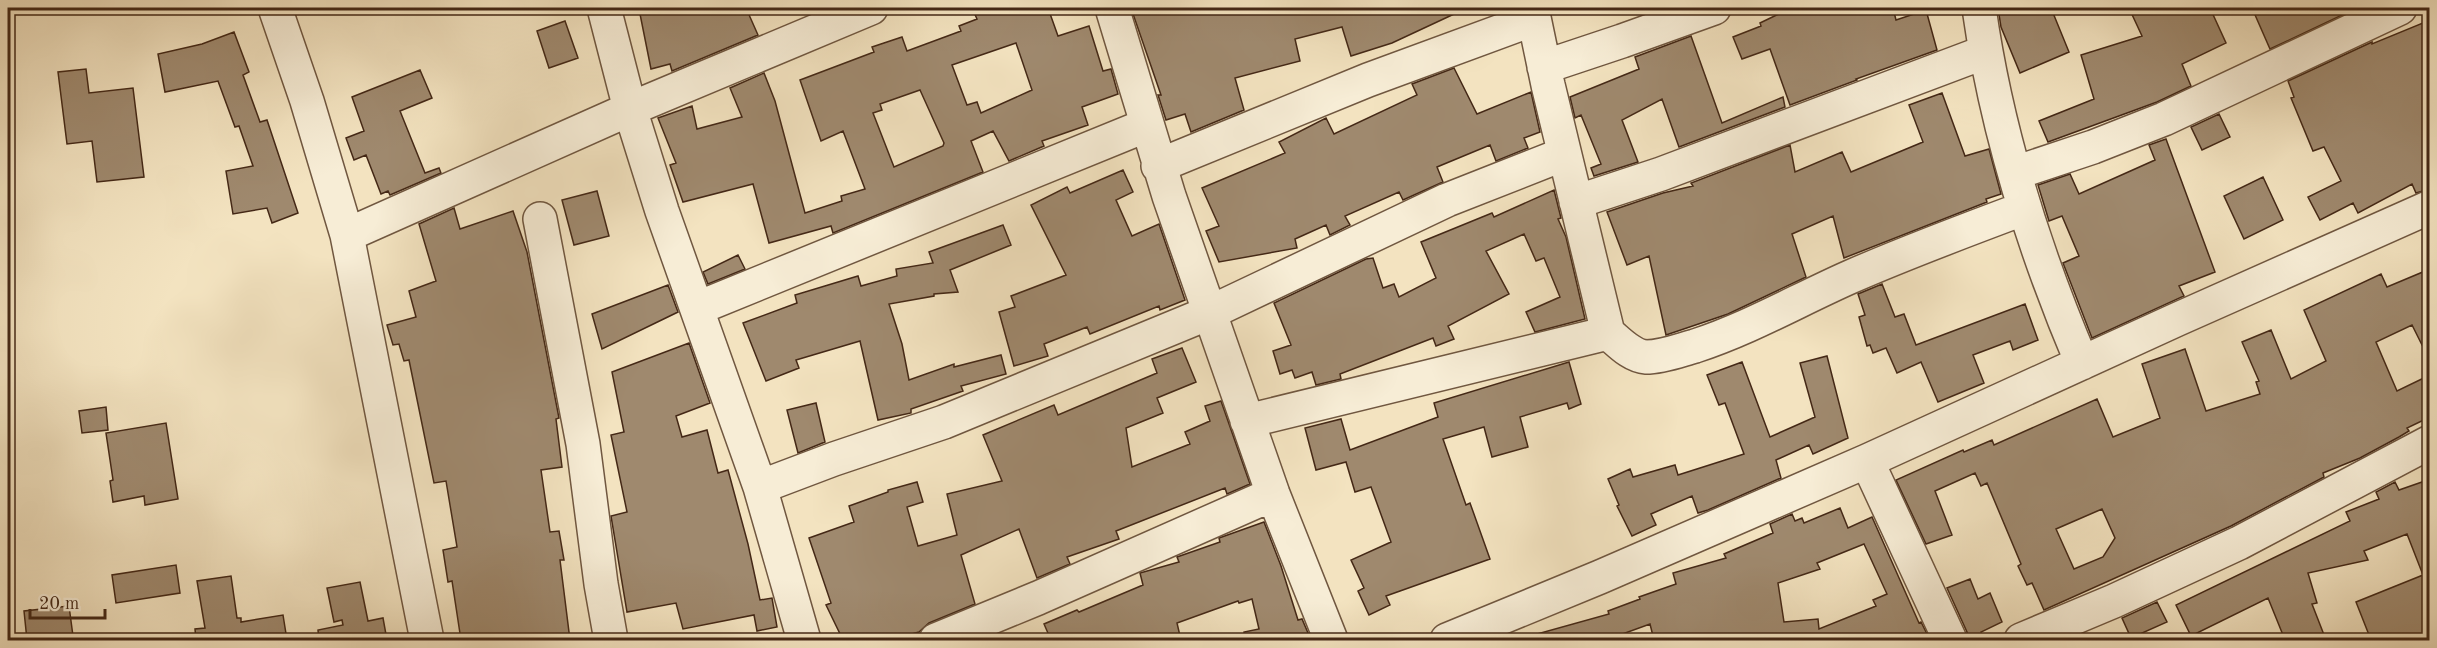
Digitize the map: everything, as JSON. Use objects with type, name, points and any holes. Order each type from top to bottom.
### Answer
[{"type":"street","points":[[275,8],[307,101],[347,235],[427,640]]},
{"type":"street","points":[[604,8],[630,110],[662,211],[760,488],[804,640]]},
{"type":"street","points":[[347,235],[630,110],[871,8]]},
{"type":"street","points":[[1112,8],[1158,166],[1273,494],[1331,640]]},
{"type":"street","points":[[1544,67],[1622,42],[1714,8]]},
{"type":"street","points":[[1978,8],[1985,52],[2025,208],[2047,275],[2082,363]]},
{"type":"street","points":[[2015,173],[2164,119],[2400,8]]},
{"type":"street","points":[[1158,166],[1533,13],[1564,154],[1608,333],[1634,354],[1647,357],[1672,353],[1766,318],[1848,278],[1929,243],[2025,208]]},
{"type":"street","points":[[1576,202],[1660,174],[1985,52]]},
{"type":"street","points":[[698,308],[1147,125]]},
{"type":"street","points":[[760,488],[834,459],[944,422],[1211,312],[1447,200],[1564,154]]},
{"type":"street","points":[[1447,640],[1600,577],[1867,461],[2430,207]]},
{"type":"street","points":[[540,219],[583,444],[601,584],[611,640]]},
{"type":"street","points":[[1247,421],[1608,333]]},
{"type":"street","points":[[2021,640],[2114,601],[2239,543],[2430,442]]},
{"type":"street","points":[[1867,461],[1950,640]]},
{"type":"street","points":[[936,640],[1038,598],[1273,494]]},
{"type":"building","points":[[661,8],[746,8],[758,35],[672,71],[670,64],[651,69],[640,14]]},
{"type":"building","points":[[972,8],[1048,8],[1058,36],[1089,26],[1103,71],[1111,69],[1118,94],[1082,107],[1088,125],[1042,141],[1044,146],[1009,161],[993,131],[971,141],[983,172],[833,233],[831,226],[769,243],[753,184],[683,202],[670,165],[676,163],[658,118],[692,106],[697,129],[742,117],[730,88],[764,73],[775,101],[805,213],[842,201],[841,196],[865,189],[843,131],[821,141],[800,80],[874,52],[872,47],[902,37],[907,51],[961,31],[959,26],[977,19]],"holes":[[[1016,43],[1032,90],[981,113],[977,102],[967,105],[952,65]],[[920,90],[944,143],[943,146],[894,167],[873,113],[882,110],[880,104]]]},
{"type":"building","points":[[1131,8],[1467,8],[1392,43],[1351,56],[1342,27],[1295,39],[1300,61],[1235,78],[1244,110],[1191,132],[1185,114],[1166,120],[1158,95],[1161,95]]},
{"type":"building","points":[[1791,8],[1893,8],[1896,20],[1926,10],[1937,50],[1790,105],[1770,49],[1742,59],[1733,37],[1761,26],[1760,23]]},
{"type":"building","points":[[1998,8],[2051,8],[2069,52],[2020,73],[2001,27]]},
{"type":"building","points":[[2129,8],[2210,8],[2226,43],[2182,64],[2191,86],[2157,102],[2048,142],[2039,121],[2094,99],[2081,55],[2142,36]]},
{"type":"building","points":[[2252,8],[2357,8],[2270,49]]},
{"type":"building","points":[[2430,20],[2430,189],[2416,193],[2412,184],[2358,213],[2353,203],[2320,220],[2308,197],[2341,181],[2324,147],[2313,151],[2291,98],[2294,97],[2288,81],[2372,42],[2372,44]]},
{"type":"building","points":[[565,21],[578,58],[549,68],[537,31]]},
{"type":"building","points":[[234,32],[249,72],[243,75],[260,122],[267,120],[298,213],[272,223],[267,208],[233,214],[226,171],[253,166],[239,126],[235,127],[218,81],[165,92],[158,54],[202,44]]},
{"type":"building","points":[[1691,36],[1722,123],[1783,97],[1785,107],[1679,147],[1662,99],[1622,120],[1638,162],[1594,176],[1591,168],[1601,164],[1581,115],[1575,118],[1570,97],[1639,69],[1635,57]]},
{"type":"building","points":[[1454,68],[1477,114],[1531,92],[1540,132],[1524,138],[1528,148],[1496,161],[1490,145],[1437,167],[1443,182],[1403,200],[1399,192],[1345,216],[1350,225],[1330,235],[1326,225],[1295,239],[1297,248],[1219,262],[1206,231],[1219,226],[1202,188],[1285,153],[1279,142],[1326,118],[1334,134],[1417,95],[1412,84]]},
{"type":"building","points":[[86,69],[89,93],[133,88],[144,177],[97,182],[92,141],[67,144],[58,72]]},
{"type":"building","points":[[420,70],[432,98],[400,111],[425,173],[439,168],[441,173],[390,195],[388,191],[381,194],[366,155],[354,160],[346,138],[364,131],[352,97]]},
{"type":"building","points":[[1942,93],[1965,156],[1989,149],[2001,194],[1986,199],[1987,202],[1844,258],[1833,216],[1792,234],[1806,277],[1728,314],[1666,335],[1649,256],[1627,265],[1607,212],[1663,193],[1693,186],[1691,183],[1790,145],[1795,172],[1842,152],[1851,172],[1923,142],[1909,105]]},
{"type":"building","points":[[2219,114],[2230,137],[2202,150],[2191,127]]},
{"type":"building","points":[[2166,139],[2215,272],[2179,286],[2184,296],[2092,338],[2063,263],[2079,256],[2062,216],[2049,221],[2038,185],[2070,174],[2079,194],[2155,160],[2149,145]]},
{"type":"building","points":[[1123,170],[1133,192],[1116,200],[1132,236],[1159,224],[1185,300],[1160,310],[1159,306],[1090,334],[1087,327],[1044,344],[1048,356],[1014,366],[999,312],[1015,307],[1011,296],[1066,275],[1031,205],[1067,187],[1070,193]]},
{"type":"building","points":[[2263,177],[2283,220],[2244,239],[2224,196]]},
{"type":"building","points":[[1554,190],[1561,218],[1558,219],[1566,237],[1585,319],[1535,332],[1526,312],[1560,297],[1544,258],[1536,261],[1524,234],[1486,251],[1509,294],[1448,326],[1454,339],[1436,346],[1433,338],[1340,374],[1341,379],[1316,385],[1312,372],[1295,378],[1292,370],[1280,374],[1273,351],[1291,345],[1274,303],[1366,259],[1373,258],[1383,288],[1394,284],[1399,297],[1436,278],[1421,242],[1492,213],[1494,217]]},
{"type":"building","points":[[597,191],[609,236],[574,245],[562,200]]},
{"type":"building","points":[[454,208],[460,229],[513,211],[527,252],[559,418],[556,419],[562,467],[541,470],[550,532],[559,531],[564,560],[560,560],[570,640],[461,640],[452,581],[448,582],[443,550],[457,547],[446,481],[434,483],[409,360],[404,361],[399,344],[393,345],[387,325],[416,317],[409,291],[436,281],[419,224]]},
{"type":"building","points":[[1003,225],[1011,245],[950,270],[958,292],[934,294],[934,296],[889,304],[902,344],[909,380],[954,364],[954,367],[1001,355],[1006,374],[961,386],[963,391],[911,409],[911,413],[878,420],[860,341],[796,360],[799,368],[766,381],[743,323],[797,303],[795,295],[858,276],[861,286],[897,276],[896,269],[933,263],[929,252]]},
{"type":"building","points":[[738,255],[745,269],[708,284],[703,272]]},
{"type":"building","points":[[2430,269],[2430,361],[2412,325],[2376,342],[2397,391],[2430,375],[2430,417],[2407,428],[2409,431],[2399,437],[2360,458],[2323,473],[2324,477],[2231,526],[2044,610],[2032,583],[2027,585],[2018,566],[2021,564],[1987,483],[1981,486],[1975,473],[1935,491],[1952,535],[1926,544],[1896,480],[1963,450],[1964,452],[1992,440],[1994,445],[2097,399],[2113,437],[2160,418],[2142,364],[2185,349],[2206,411],[2260,394],[2256,382],[2259,381],[2242,342],[2271,330],[2291,379],[2326,361],[2304,310],[2381,274],[2387,287]],"holes":[[[2102,509],[2115,538],[2103,557],[2074,569],[2056,529]]]},
{"type":"building","points":[[1882,284],[1895,317],[1904,314],[1916,345],[2025,304],[2038,340],[2013,350],[2010,341],[1973,355],[1984,383],[1938,402],[1921,362],[1897,373],[1886,348],[1873,353],[1870,345],[1867,346],[1859,317],[1865,315],[1858,294]]},
{"type":"building","points":[[668,285],[678,312],[602,349],[592,314]]},
{"type":"building","points":[[689,343],[710,403],[676,416],[682,437],[707,430],[718,473],[728,470],[760,600],[772,598],[777,627],[757,631],[754,615],[683,629],[676,603],[627,612],[611,516],[627,512],[611,435],[624,432],[612,372]]},
{"type":"building","points":[[1182,348],[1196,382],[1157,398],[1163,413],[1126,428],[1132,467],[1190,444],[1185,432],[1210,421],[1205,406],[1221,401],[1250,484],[1227,494],[1225,488],[1116,531],[1119,539],[1067,557],[1070,564],[1037,578],[1019,529],[961,555],[975,604],[929,623],[919,632],[890,640],[843,640],[826,605],[831,603],[809,538],[854,522],[849,506],[888,492],[888,490],[917,482],[923,502],[907,507],[918,546],[957,535],[947,494],[1002,481],[983,435],[1054,405],[1058,415],[1157,373],[1152,359]]},
{"type":"building","points":[[1827,356],[1848,438],[1813,454],[1809,445],[1776,460],[1781,478],[1708,510],[1698,513],[1692,496],[1651,514],[1656,525],[1632,536],[1617,506],[1619,505],[1608,479],[1630,469],[1633,477],[1675,465],[1678,475],[1744,454],[1725,403],[1719,405],[1707,375],[1742,362],[1770,437],[1815,417],[1800,363]]},
{"type":"building","points":[[1569,362],[1581,404],[1569,409],[1567,403],[1520,417],[1528,447],[1492,457],[1484,427],[1443,439],[1466,505],[1470,503],[1490,559],[1386,596],[1390,605],[1369,615],[1358,591],[1364,588],[1351,560],[1391,542],[1371,487],[1355,492],[1346,462],[1316,470],[1305,428],[1341,419],[1350,450],[1438,417],[1434,403]]},
{"type":"building","points":[[816,403],[825,442],[798,453],[787,410]]},
{"type":"building","points":[[106,407],[108,430],[82,433],[79,411]]},
{"type":"building","points":[[166,423],[178,499],[145,505],[144,496],[113,502],[110,481],[113,480],[106,433]]},
{"type":"building","points":[[2395,482],[2399,490],[2422,482],[2430,500],[2430,640],[2371,640],[2356,602],[2423,575],[2407,534],[2364,551],[2368,560],[2308,573],[2317,603],[2312,604],[2326,640],[2285,640],[2268,598],[2191,636],[2176,605],[2350,521],[2346,512],[2379,499],[2376,492]]},
{"type":"building","points":[[1840,508],[1848,528],[1872,517],[1919,623],[1921,622],[1930,640],[1654,640],[1650,624],[1606,640],[1538,640],[1537,634],[1609,614],[1608,611],[1640,599],[1639,597],[1676,584],[1673,573],[1726,558],[1724,554],[1773,533],[1770,524],[1792,514],[1795,521],[1802,518],[1804,523]],"holes":[[[1864,544],[1887,594],[1873,600],[1876,606],[1819,629],[1818,619],[1784,622],[1778,583],[1820,569],[1817,563]]]},
{"type":"building","points":[[1264,522],[1298,620],[1302,619],[1311,640],[1245,640],[1244,632],[1259,629],[1252,599],[1239,603],[1238,601],[1177,623],[1180,636],[1160,640],[1051,640],[1044,624],[1143,585],[1140,573],[1179,562],[1177,557],[1220,542],[1219,538]]},
{"type":"building","points":[[176,565],[180,593],[116,603],[112,575]]},
{"type":"building","points":[[231,576],[237,618],[241,618],[241,622],[283,615],[287,640],[196,640],[195,629],[205,628],[197,581]]},
{"type":"building","points":[[1970,579],[1978,599],[1990,593],[2002,622],[1981,632],[1985,640],[1969,640],[1947,588]]},
{"type":"building","points":[[360,582],[368,621],[383,618],[387,640],[319,640],[318,630],[343,625],[342,620],[334,622],[327,588]]},
{"type":"building","points":[[2157,602],[2167,622],[2131,638],[2122,618]]},
{"type":"building","points":[[69,606],[73,636],[27,640],[24,611]]}]
